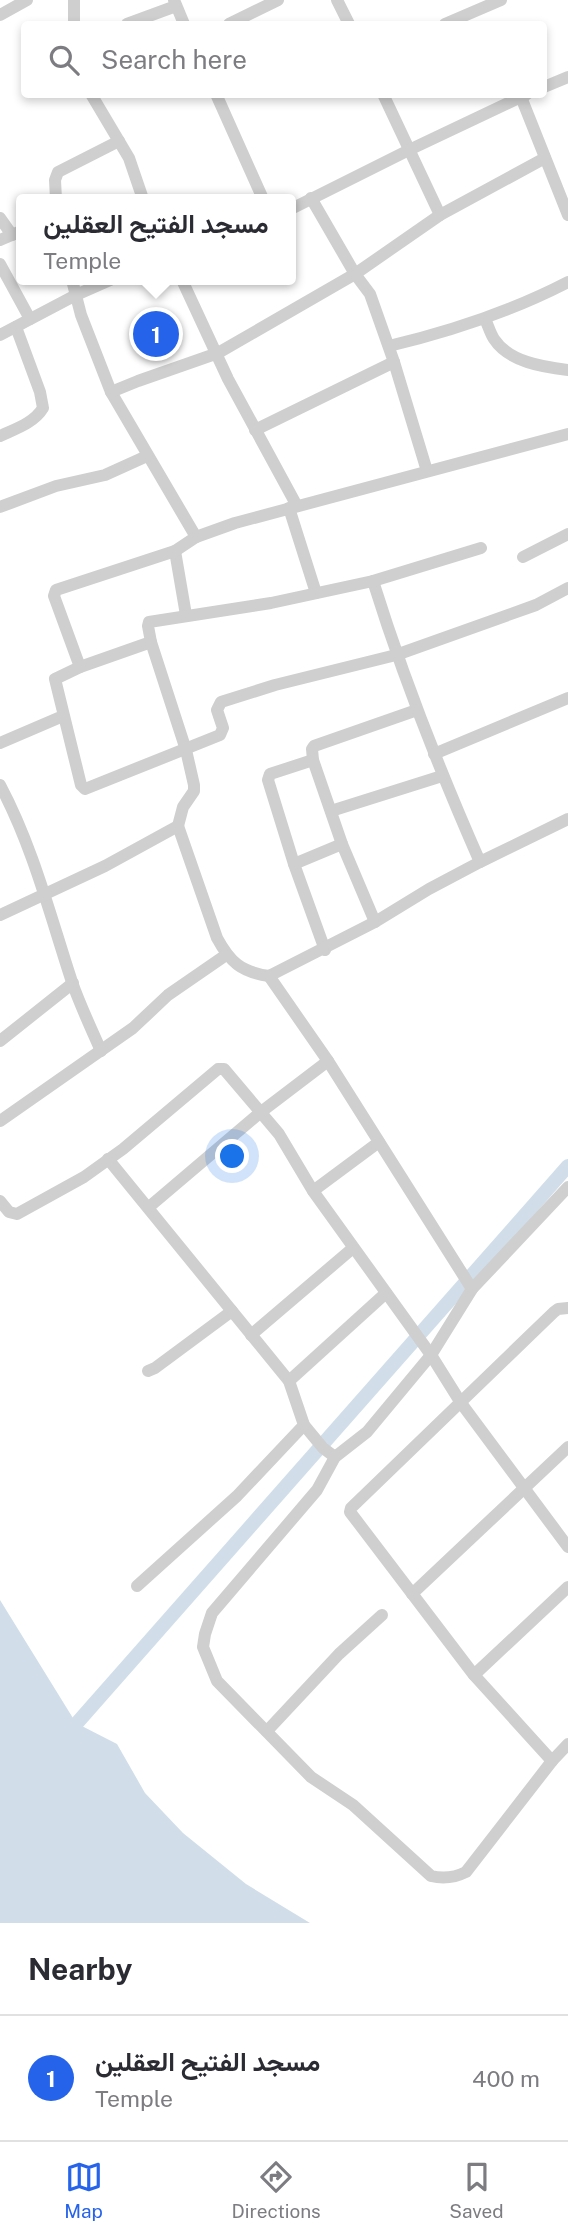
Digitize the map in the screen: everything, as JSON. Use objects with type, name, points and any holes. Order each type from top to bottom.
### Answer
[{"type":"street","points":[[74,0],[74,21]]},
{"type":"street","points":[[235,21],[278,0]]},
{"type":"street","points":[[337,0],[348,21]]},
{"type":"street","points":[[452,21],[501,0]]},
{"type":"street","points":[[0,15],[19,2]]},
{"type":"street","points":[[134,21],[175,3],[183,21]]},
{"type":"street","points":[[547,86],[568,77]]},
{"type":"street","points":[[93,98],[129,158],[141,194]]},
{"type":"street","points":[[218,98],[261,194]]},
{"type":"street","points":[[385,98],[440,215]]},
{"type":"street","points":[[296,206],[409,149],[520,98]]},
{"type":"street","points":[[525,98],[568,215]]},
{"type":"street","points":[[56,194],[55,180],[58,172],[119,141]]},
{"type":"street","points":[[111,392],[218,353],[355,274],[440,215],[545,158]]},
{"type":"street","points":[[311,198],[355,274],[370,294],[389,345],[427,471]]},
{"type":"street","points":[[0,218],[11,235]]},
{"type":"street","points":[[0,264],[30,319]]},
{"type":"street","points":[[389,345],[438,334],[485,319],[531,301],[568,282]]},
{"type":"street","points":[[73,285],[81,315],[111,392],[196,537]]},
{"type":"street","points":[[0,335],[99,285]]},
{"type":"street","points":[[185,285],[228,379],[293,507],[316,593]]},
{"type":"street","points":[[485,319],[494,340],[510,355],[548,368],[568,370]]},
{"type":"street","points":[[0,436],[28,423],[43,408],[40,392],[16,327]]},
{"type":"street","points":[[255,430],[394,362]]},
{"type":"street","points":[[80,667],[54,597],[56,590],[175,551],[214,529],[427,471],[567,438]]},
{"type":"street","points":[[0,506],[56,485],[105,475],[147,456]]},
{"type":"street","points":[[523,557],[568,534]]},
{"type":"street","points":[[481,548],[373,581],[232,609],[149,622],[151,642],[186,750],[195,788],[183,807],[178,826],[217,938],[226,955],[248,971],[270,976],[325,950],[480,862],[568,819]]},
{"type":"street","points":[[175,551],[186,615]]},
{"type":"street","points":[[373,581],[396,655],[442,776],[480,862]]},
{"type":"street","points":[[151,642],[80,667],[55,679],[81,785],[85,789],[186,750],[223,732],[217,710],[221,702],[275,685],[396,655],[536,605],[568,588]]},
{"type":"street","points":[[434,754],[568,698]]},
{"type":"street","points":[[375,922],[342,844],[312,752],[314,746],[417,710]]},
{"type":"street","points":[[0,743],[63,716]]},
{"type":"street","points":[[313,760],[268,777],[293,864],[325,950]]},
{"type":"street","points":[[331,811],[442,776]]},
{"type":"street","points":[[0,785],[26,841],[73,983],[102,1051]]},
{"type":"street","points":[[0,915],[46,896],[178,826]]},
{"type":"street","points":[[293,864],[342,844]]},
{"type":"street","points":[[0,1121],[102,1051],[133,1028],[181,985],[226,955]]},
{"type":"street","points":[[270,976],[328,1061],[472,1289]]},
{"type":"street","points":[[0,1040],[73,983]]},
{"type":"street","points":[[149,1207],[261,1112],[328,1061]]},
{"type":"street","points":[[0,1201],[9,1212],[18,1214],[84,1177],[143,1134],[220,1068],[224,1069],[279,1134],[313,1191],[431,1354],[461,1403],[568,1547]]},
{"type":"street","points":[[313,1191],[379,1142]]},
{"type":"street","points":[[108,1159],[289,1381],[304,1424],[323,1448],[335,1457]]},
{"type":"street","points":[[568,1187],[472,1289],[431,1354],[367,1432],[335,1457],[317,1490],[212,1613],[203,1647],[217,1681],[311,1777],[353,1805],[431,1875],[440,1878],[457,1877],[466,1872],[568,1744]]},
{"type":"street","points":[[251,1335],[353,1248]]},
{"type":"street","points":[[289,1381],[386,1293]]},
{"type":"street","points":[[552,1761],[474,1675],[350,1510],[554,1312],[568,1308]]},
{"type":"street","points":[[148,1371],[232,1311]]},
{"type":"street","points":[[137,1586],[237,1496],[304,1424]]},
{"type":"street","points":[[412,1594],[568,1447]]},
{"type":"street","points":[[474,1675],[568,1587]]},
{"type":"street","points":[[267,1731],[339,1654],[382,1615]]},
{"type":"shaded area","points":[[0,1600],[76,1723],[117,1744],[145,1793],[183,1833],[246,1884],[310,1923],[0,1923]]},
{"type":"waterway","points":[[77,1723],[568,1166]]},
{"type":"place","name":"مسجد الفتيح العقلين","points":[[156,334]]}]
